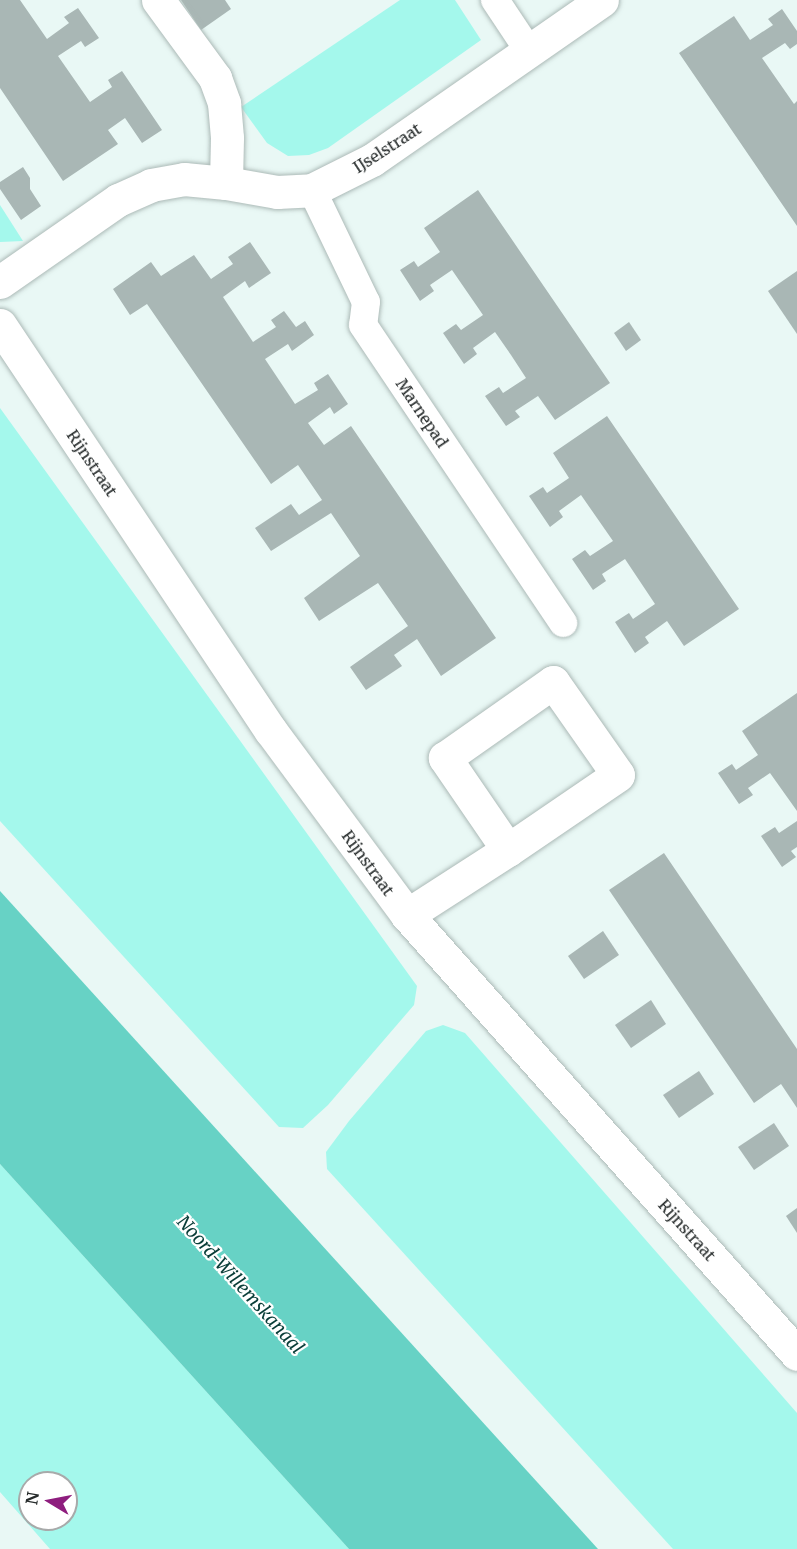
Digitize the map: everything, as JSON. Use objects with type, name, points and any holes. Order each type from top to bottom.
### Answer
[{"type":"street","points":[[158,0],[215,78],[224,103],[227,138],[226,183]]},
{"type":"street","points":[[495,0],[530,51]]},
{"type":"street","name":"IJselstraat","points":[[0,282],[118,200],[151,184],[184,179],[226,183],[277,192],[312,190],[372,160],[602,0]]},
{"type":"street","name":"Marnepad","points":[[312,190],[366,303],[363,325],[563,623]]},
{"type":"street","name":"Rijnstraat","points":[[0,325],[271,731],[407,915],[797,1354]]},
{"type":"street","points":[[407,915],[508,850],[618,775],[553,682],[445,758],[508,850]]},
{"type":"shaded area","points":[[400,0],[455,0],[481,40],[328,148],[309,155],[288,156],[267,143],[241,107]]},
{"type":"shaded area","points":[[0,205],[23,241],[0,242]]},
{"type":"shaded area","points":[[0,408],[417,986],[414,1005],[328,1105],[303,1128],[279,1127],[0,821]]},
{"type":"shaded area","points":[[443,1025],[465,1033],[797,1413],[797,1549],[673,1549],[327,1169],[326,1152],[349,1121],[426,1031]]},
{"type":"shaded area","points":[[0,1164],[349,1549],[50,1549],[34,1531],[78,1531],[78,1471],[18,1471],[18,1513],[0,1492]]},
{"type":"water","name":"Noord-Willemskanaal","points":[[0,891],[598,1549],[349,1549],[0,1164]]},
{"type":"building","points":[[0,0],[20,0],[47,39],[69,23],[64,17],[78,8],[99,38],[85,47],[81,41],[58,56],[90,102],[112,87],[108,80],[122,71],[162,130],[142,143],[125,118],[108,130],[118,144],[63,181],[0,88]]},
{"type":"building","points":[[181,0],[225,0],[231,9],[201,30]]},
{"type":"building","points":[[782,9],[797,31],[797,44],[790,49],[785,43],[762,58],[794,104],[797,101],[797,226],[679,53],[734,16],[750,40],[773,25],[768,19]]},
{"type":"building","points":[[23,167],[30,178],[30,189],[41,206],[21,220],[0,189],[0,182]]},
{"type":"building","points":[[478,190],[610,383],[555,420],[538,396],[515,411],[520,417],[506,426],[485,396],[499,387],[503,393],[526,378],[511,355],[495,332],[473,348],[477,354],[464,364],[443,333],[456,324],[461,330],[483,315],[452,270],[430,285],[434,291],[420,301],[400,270],[414,261],[418,267],[440,252],[424,228]]},
{"type":"building","points":[[250,242],[271,273],[249,288],[245,281],[223,297],[253,342],[276,327],[271,320],[284,311],[296,327],[305,321],[314,335],[292,351],[288,344],[265,359],[295,404],[318,390],[314,383],[328,374],[348,404],[334,414],[330,407],[308,423],[324,445],[351,426],[496,638],[441,676],[417,639],[394,655],[402,666],[366,690],[350,667],[408,626],[378,583],[319,621],[304,598],[360,556],[331,513],[271,551],[255,528],[291,504],[299,515],[322,500],[298,465],[271,484],[147,304],[130,315],[113,289],[151,262],[161,276],[194,255],[211,279],[233,264],[228,257]]},
{"type":"building","points":[[797,271],[797,334],[768,291]]},
{"type":"building","points":[[629,322],[641,340],[626,351],[614,333]]},
{"type":"building","points":[[607,416],[739,609],[684,646],[667,621],[645,637],[649,643],[635,653],[615,622],[629,613],[633,619],[655,604],[625,559],[602,574],[606,581],[593,590],[572,559],[585,550],[590,556],[613,541],[581,495],[559,511],[563,517],[550,527],[529,496],[543,487],[547,493],[569,478],[553,453]]},
{"type":"building","points":[[797,693],[797,811],[770,773],[748,788],[753,795],[739,804],[718,773],[732,764],[736,770],[758,755],[742,731]]},
{"type":"building","points":[[797,821],[797,847],[791,851],[796,857],[782,867],[761,836],[775,827],[779,833]]},
{"type":"building","points":[[664,853],[797,1049],[797,1108],[781,1084],[754,1103],[609,890]]},
{"type":"building","points":[[603,931],[619,955],[584,979],[568,956]]},
{"type":"building","points":[[651,1000],[666,1024],[631,1048],[615,1025]]},
{"type":"building","points":[[699,1071],[714,1094],[679,1118],[663,1095]]},
{"type":"building","points":[[774,1123],[789,1146],[754,1170],[738,1147]]},
{"type":"building","points":[[797,1208],[797,1233],[786,1216]]}]
